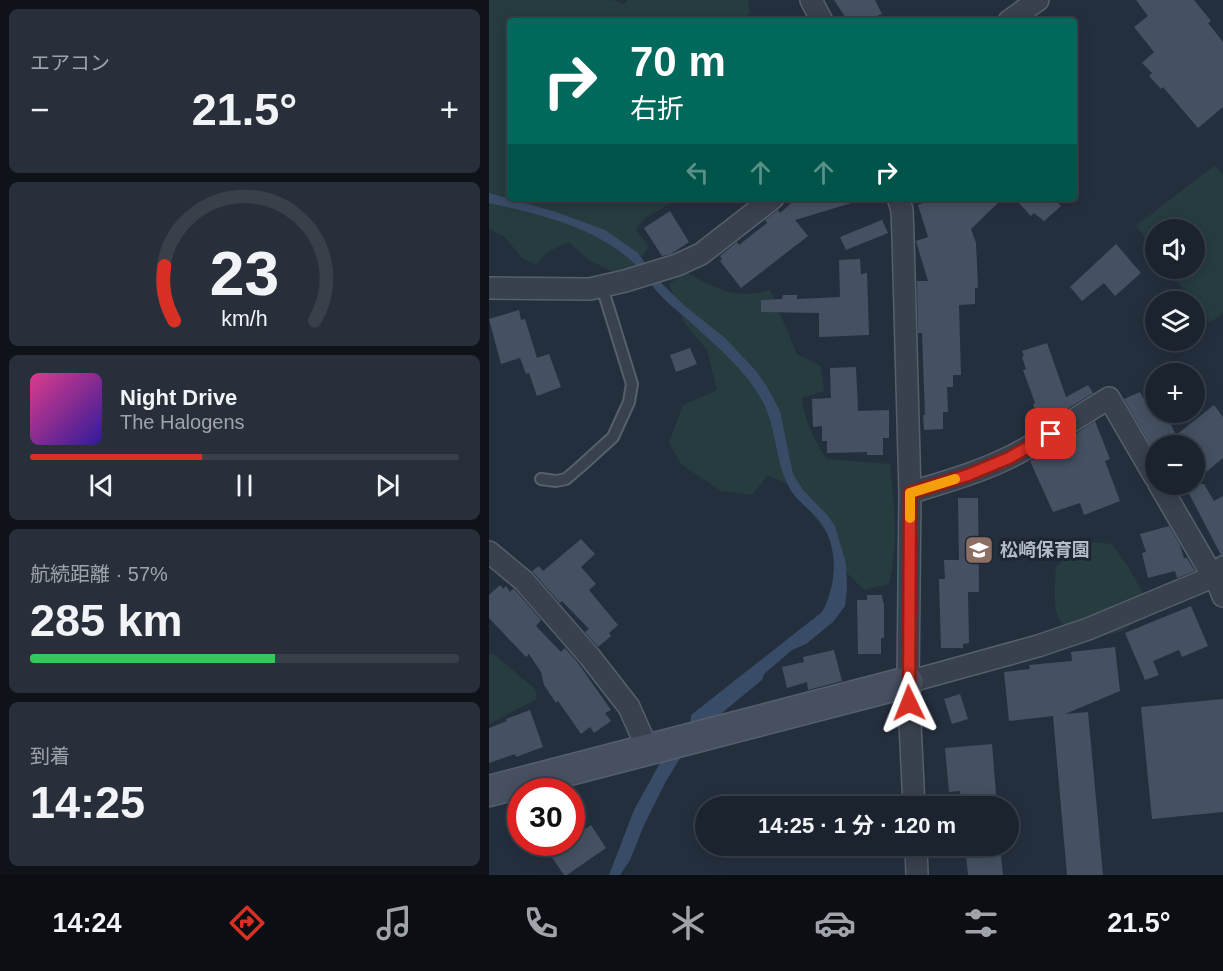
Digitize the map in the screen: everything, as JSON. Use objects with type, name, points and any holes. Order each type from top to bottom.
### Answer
[{"type":"street","points":[[811,0],[820,18]]},
{"type":"street","points":[[1013,18],[1038,0]]},
{"type":"street","points":[[489,288],[602,287],[677,265],[701,254],[769,201]]},
{"type":"street","points":[[899,201],[903,237],[910,493],[908,682],[913,796]]},
{"type":"street","points":[[910,493],[968,475],[1009,458],[1109,398],[1145,460]]},
{"type":"street","points":[[1165,495],[1208,568],[1219,571]]},
{"type":"street","points":[[489,552],[524,581],[590,657],[629,707],[648,750]]},
{"type":"street","points":[[1219,571],[1223,596]]},
{"type":"street","points":[[489,791],[1038,646],[1088,629],[1219,571]]},
{"type":"street","points":[[916,856],[917,875]]},
{"type":"lane","points":[[541,479],[556,481],[566,478],[579,468],[613,437],[629,402],[632,384],[602,287]]},
{"type":"green space","points":[[489,0],[613,0],[624,4],[628,0],[748,0],[750,12],[745,18],[507,18],[507,201],[671,201],[645,219],[636,230],[649,246],[634,268],[613,272],[587,259],[569,242],[547,252],[536,265],[522,258],[505,237],[489,229]]},
{"type":"green space","points":[[1215,165],[1223,175],[1223,313],[1210,323],[1205,317],[1205,291],[1185,291],[1176,279],[1205,279],[1205,219],[1145,219]]},
{"type":"green space","points":[[1145,219],[1145,238],[1136,226]]},
{"type":"green space","points":[[686,272],[726,291],[746,294],[770,290],[797,354],[821,366],[824,391],[802,398],[805,415],[826,459],[890,464],[895,539],[889,584],[864,590],[846,572],[835,542],[787,484],[768,475],[752,495],[721,491],[681,464],[669,443],[683,405],[717,390],[707,350],[685,324],[669,284]]},
{"type":"green space","points":[[1083,541],[1112,544],[1143,593],[1134,620],[1121,631],[1092,635],[1072,630],[1059,619],[1055,601],[1056,567]]},
{"type":"green space","points":[[489,653],[495,655],[535,689],[537,699],[489,724]]},
{"type":"water","points":[[489,193],[507,198],[507,201],[517,201],[556,212],[605,230],[637,252],[659,281],[686,307],[725,338],[756,371],[780,411],[793,474],[803,490],[835,526],[846,564],[845,606],[833,622],[806,644],[792,650],[764,674],[762,680],[712,721],[684,752],[666,781],[630,860],[620,875],[609,875],[634,810],[660,763],[690,728],[691,715],[822,612],[833,580],[832,546],[820,521],[797,499],[785,479],[768,412],[756,391],[729,358],[663,298],[631,260],[612,246],[579,229],[489,203]]},
{"type":"building","points":[[834,0],[875,0],[882,14],[872,18],[846,18]]},
{"type":"building","points":[[1136,0],[1194,0],[1211,21],[1208,23],[1223,42],[1223,107],[1198,128],[1163,87],[1161,89],[1149,76],[1152,73],[1142,63],[1154,52],[1134,27],[1148,16]]},
{"type":"building","points":[[794,201],[855,201],[795,220],[808,236],[741,288],[720,261],[722,259],[720,256],[737,242],[739,245],[767,223],[765,220],[778,210],[780,213]]},
{"type":"building","points":[[928,201],[1000,201],[971,229],[976,243],[978,288],[975,288],[975,304],[959,305],[961,375],[953,375],[953,387],[947,387],[948,412],[943,412],[943,429],[924,430],[922,333],[918,333],[917,281],[928,281],[916,241],[928,237],[918,205]]},
{"type":"building","points":[[1017,201],[1056,201],[1061,206],[1044,221],[1034,213],[1031,216]]},
{"type":"building","points":[[670,211],[689,242],[671,254],[662,256],[644,228]]},
{"type":"building","points":[[882,220],[888,233],[846,250],[840,237]]},
{"type":"building","points":[[1116,244],[1141,273],[1115,296],[1104,283],[1082,301],[1070,287]]},
{"type":"building","points":[[860,259],[861,274],[867,273],[869,335],[819,337],[819,313],[761,312],[761,300],[782,299],[783,295],[797,295],[797,299],[840,297],[839,260]]},
{"type":"building","points":[[519,310],[521,320],[525,319],[537,358],[549,354],[561,387],[537,396],[529,373],[526,374],[520,358],[501,364],[489,319]]},
{"type":"building","points":[[1047,343],[1066,397],[1088,385],[1093,393],[1054,417],[1033,424],[1030,417],[1036,414],[1033,404],[1035,403],[1023,370],[1026,369],[1022,351]]},
{"type":"building","points":[[690,348],[697,364],[676,372],[670,355]]},
{"type":"building","points":[[856,367],[858,411],[889,410],[889,438],[883,438],[883,455],[867,455],[867,452],[827,453],[827,441],[822,441],[822,426],[813,427],[812,399],[831,398],[830,368]]},
{"type":"building","points":[[1140,392],[1145,401],[1145,423],[1170,423],[1176,435],[1145,436],[1124,399]]},
{"type":"building","points":[[1214,405],[1223,417],[1223,458],[1205,473],[1205,435],[1176,435],[1191,423],[1205,423],[1205,412]]},
{"type":"building","points":[[1095,421],[1110,459],[1105,461],[1120,501],[1084,515],[1080,503],[1053,512],[1030,461],[1073,443],[1071,437]]},
{"type":"building","points":[[1205,486],[1214,501],[1223,496],[1223,555],[1190,495],[1205,495]]},
{"type":"building","points":[[958,498],[978,498],[979,592],[968,592],[969,643],[963,644],[963,648],[941,648],[939,579],[945,579],[944,560],[959,560]]},
{"type":"building","points":[[1169,526],[1180,545],[1184,558],[1187,558],[1195,571],[1177,578],[1175,571],[1148,578],[1142,553],[1146,552],[1140,534]]},
{"type":"building","points":[[581,539],[595,554],[581,567],[596,584],[589,590],[618,625],[609,633],[611,636],[598,647],[585,632],[589,629],[562,601],[560,603],[532,571],[539,566],[543,571]]},
{"type":"building","points":[[500,585],[503,589],[506,586],[510,592],[515,590],[541,620],[536,626],[561,652],[565,648],[578,663],[611,710],[605,713],[611,721],[594,733],[590,727],[581,734],[544,685],[541,672],[529,654],[526,657],[489,618],[489,595]]},
{"type":"building","points":[[867,595],[882,595],[884,603],[884,638],[881,638],[881,654],[858,654],[857,600],[867,600]]},
{"type":"building","points":[[1191,606],[1208,646],[1182,657],[1179,650],[1153,661],[1159,675],[1145,680],[1125,633]]},
{"type":"building","points":[[1115,647],[1120,691],[1065,714],[1088,712],[1103,875],[1067,875],[1053,716],[1009,721],[1004,672],[1030,669],[1029,665],[1072,661],[1071,652]]},
{"type":"building","points":[[834,650],[842,681],[808,690],[807,682],[787,688],[782,667],[804,662],[803,657]]},
{"type":"building","points":[[960,694],[968,719],[952,724],[944,699]]},
{"type":"building","points":[[1223,699],[1223,812],[1152,819],[1141,707]]},
{"type":"building","points":[[530,710],[543,747],[516,757],[515,754],[489,763],[489,728]]},
{"type":"building","points":[[992,744],[996,796],[961,796],[960,791],[949,792],[945,748]]},
{"type":"building","points":[[591,825],[606,848],[564,875],[551,856],[585,856],[585,829]]},
{"type":"building","points":[[966,856],[1001,856],[1003,875],[968,875]]},
{"type":"slow traffic","points":[[910,518],[910,493],[955,479]]},
{"type":"place","name":"松崎保育園","points":[[979,550]]},
{"type":"route","points":[[909,703],[910,493],[968,475],[1009,458],[1051,434]]}]
